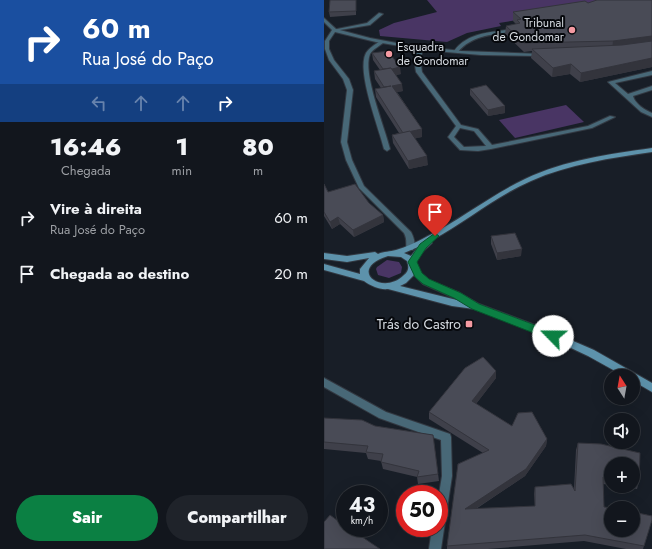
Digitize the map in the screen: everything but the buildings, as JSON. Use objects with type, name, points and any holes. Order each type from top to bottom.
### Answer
[{"type":"main road","points":[[324,256],[353,259],[396,253],[435,236],[465,219],[513,188],[536,177],[557,169],[578,164],[652,150]]},
{"type":"main road","points":[[387,286],[402,282],[412,273],[413,265],[423,246],[435,236]]},
{"type":"main road","points":[[396,253],[403,254],[413,265],[418,275],[426,282],[457,295],[476,306],[540,330],[590,353],[620,369]]},
{"type":"main road","points":[[380,255],[373,258],[365,268],[364,274],[372,283],[412,291],[454,304],[476,306]]},
{"type":"main road","points":[[324,267],[367,279]]},
{"type":"main road","points":[[640,380],[652,388]]},
{"type":"street","points":[[381,14],[368,24],[334,30],[327,41],[327,49],[332,60],[346,79],[350,90],[344,142],[349,160],[361,187],[407,232],[411,239],[410,248]]},
{"type":"street","points":[[324,19],[334,30],[382,42],[421,48],[490,55],[549,55]]},
{"type":"street","points":[[456,52],[461,44],[476,37],[514,30]]},
{"type":"street","points":[[382,42],[368,54],[366,63],[371,97],[384,134],[387,149]]},
{"type":"street","points":[[421,48],[417,59],[419,72],[460,126],[476,130],[491,147]]},
{"type":"street","points":[[652,73],[611,82],[643,111],[652,115]]},
{"type":"street","points":[[630,100],[630,95],[633,93],[652,88]]},
{"type":"street","points":[[460,126],[451,137],[462,149],[478,149],[590,127],[612,117]]},
{"type":"street","points":[[324,382],[383,415],[446,437],[447,476],[446,485]]},
{"type":"street","points":[[435,549],[437,537]]},
{"type":"shaded area","points":[[427,0],[618,0],[584,9],[499,23],[501,26],[467,33],[447,42],[380,36],[379,30],[394,23],[437,12]]},
{"type":"shaded area","points":[[566,105],[584,122],[515,138],[499,120]]},
{"type":"shaded area","points":[[387,260],[399,262],[402,267],[401,273],[389,278],[378,275],[376,269],[377,267]]},
{"type":"place","name":"Tribunal de Gondomar","points":[[572,30]]},
{"type":"place","name":"Esquadra de Gondomar","points":[[389,54]]},
{"type":"place","name":"Trás do Castro","points":[[469,324]]},
{"type":"route","points":[[435,236],[423,246],[416,254],[412,262],[418,275],[426,282],[457,295],[476,306],[553,336]]}]
